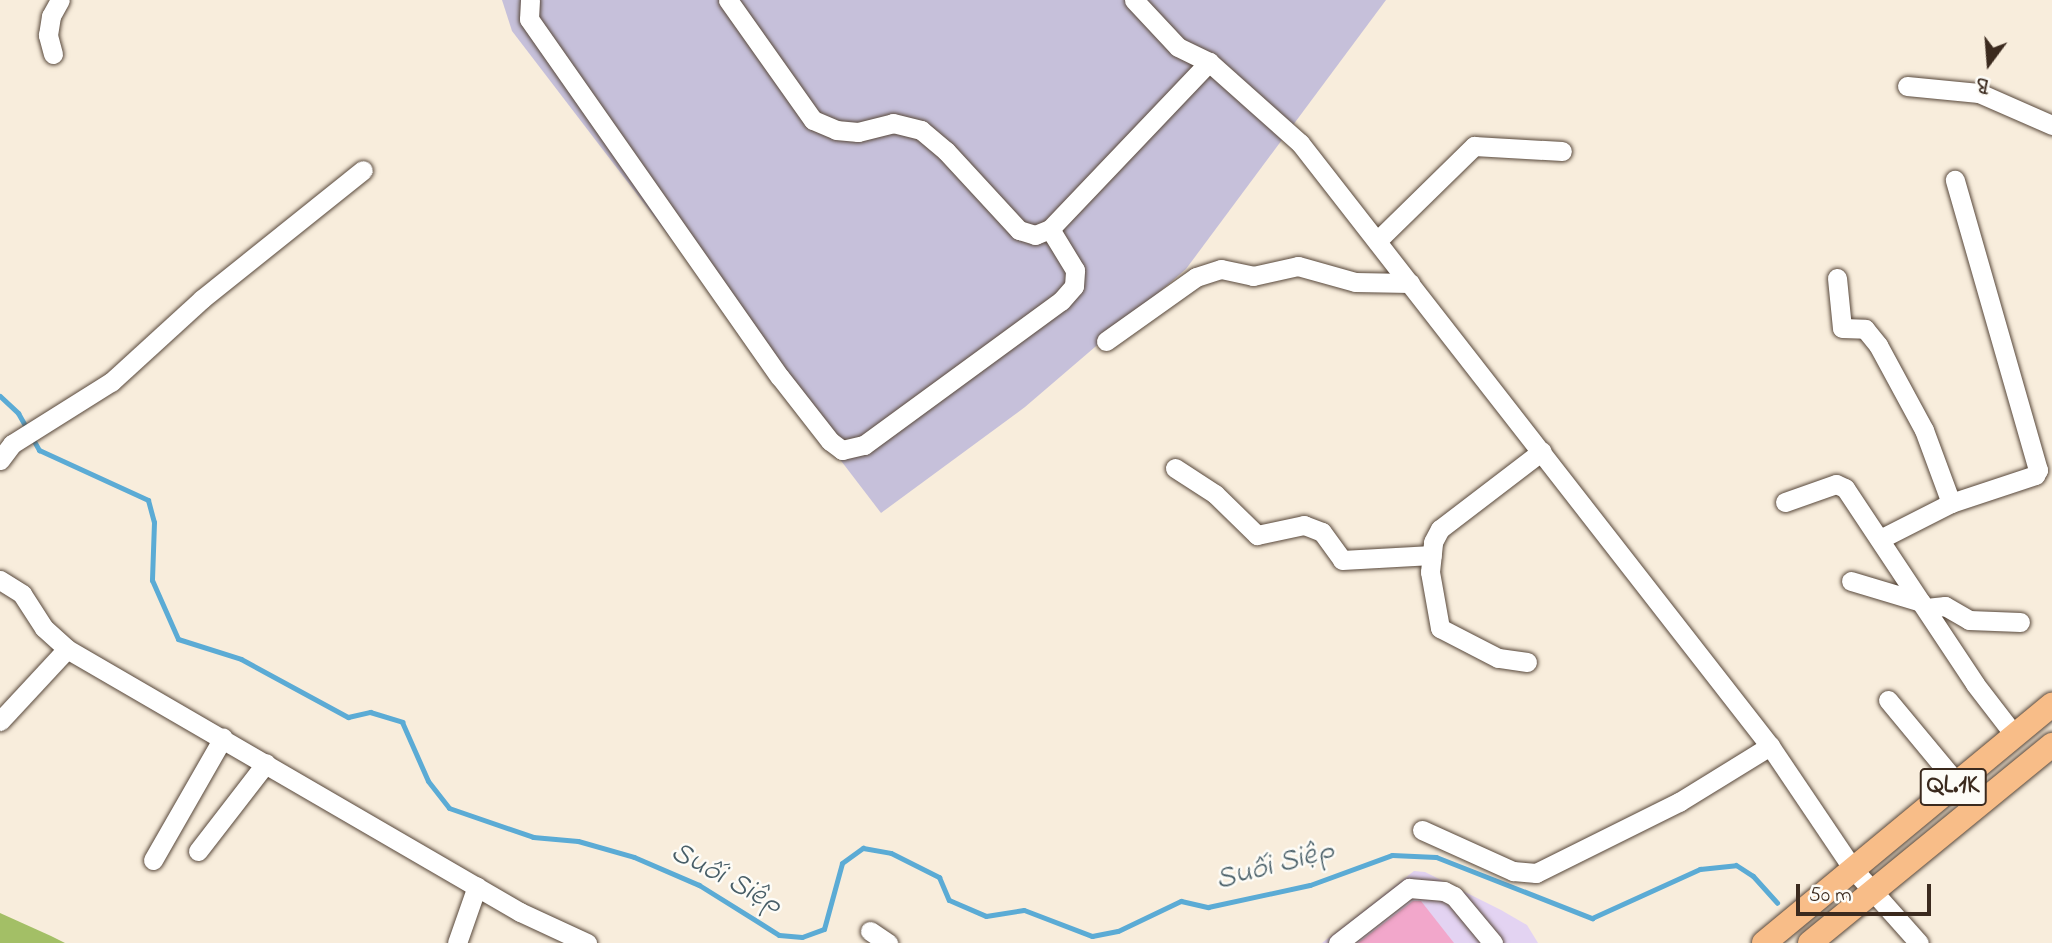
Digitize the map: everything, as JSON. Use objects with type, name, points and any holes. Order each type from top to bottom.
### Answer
[{"type":"main road","name":"QL.1K","points":[[1768,939],[2052,705]]},
{"type":"main road","name":"QL.1K","points":[[1810,943],[2052,745]]},
{"type":"street","points":[[54,54],[48,35],[51,16],[60,0]]},
{"type":"street","points":[[530,0],[529,19],[780,377],[830,441],[842,450],[864,445],[1061,301],[1074,286],[1075,270],[1050,229]]},
{"type":"street","points":[[728,0],[813,120],[836,130],[858,132],[893,123],[921,130],[946,150],[1019,230],[1035,235],[1050,229],[1201,59]]},
{"type":"street","points":[[1134,0],[1154,26],[1201,59],[1300,144],[1770,746],[1853,869],[1919,943]]},
{"type":"street","points":[[1907,86],[1979,93],[2052,125]]},
{"type":"street","points":[[1377,241],[1475,146],[1562,151]]},
{"type":"street","points":[[6,452],[43,424],[111,382],[202,299],[363,170]]},
{"type":"street","points":[[1880,539],[1951,503],[2035,475],[2038,470],[1955,180]]},
{"type":"street","points":[[1106,341],[1196,278],[1221,269],[1253,276],[1298,266],[1355,282],[1410,283]]},
{"type":"street","points":[[1837,278],[1842,328],[1865,329],[1878,345],[1924,430],[1951,503]]},
{"type":"street","points":[[1527,662],[1498,658],[1440,628],[1433,605],[1432,555],[1433,542],[1448,520],[1542,451]]},
{"type":"street","points":[[1175,468],[1215,494],[1257,536],[1304,525],[1322,532],[1342,560],[1432,555]]},
{"type":"street","points":[[1785,502],[1836,484],[1845,488],[2015,736]]},
{"type":"street","points":[[0,580],[23,594],[44,628],[67,649],[477,886],[587,943]]},
{"type":"street","points":[[1851,581],[1923,605],[1945,606],[1969,620],[2020,622]]},
{"type":"street","points":[[0,721],[67,649]]},
{"type":"street","points":[[1888,700],[1957,783]]},
{"type":"street","points":[[153,860],[223,738]]},
{"type":"street","points":[[1422,830],[1513,871],[1536,873],[1679,802],[1770,746]]},
{"type":"street","points":[[198,851],[266,763]]},
{"type":"street","points":[[457,943],[477,886]]},
{"type":"street","points":[[1338,943],[1409,888],[1418,888],[1454,896],[1493,943]]},
{"type":"street","points":[[870,931],[888,943]]},
{"type":"shaded area","points":[[502,0],[1386,0],[1186,269],[1025,407],[881,513],[512,31]]},
{"type":"shaded area","points":[[1414,871],[1425,872],[1527,925],[1538,943],[1322,943]]},
{"type":"green space","points":[[0,913],[51,936],[65,943],[0,943]]},
{"type":"building","points":[[1413,901],[1421,901],[1454,943],[1358,943]]},
{"type":"waterway","name":"Suối Siệp","points":[[0,396],[18,413],[39,450],[148,500],[154,522],[152,580],[178,639],[241,659],[348,717],[370,712],[402,722],[428,781],[449,808],[533,837],[578,841],[634,857],[699,885],[779,935],[802,937],[824,929],[842,863],[863,848],[891,853],[939,877],[949,900],[986,916],[1024,910],[1092,936],[1118,931],[1181,901],[1208,907],[1310,885],[1392,855],[1436,857],[1592,918],[1700,869],[1736,865],[1753,876],[1777,903]]}]
